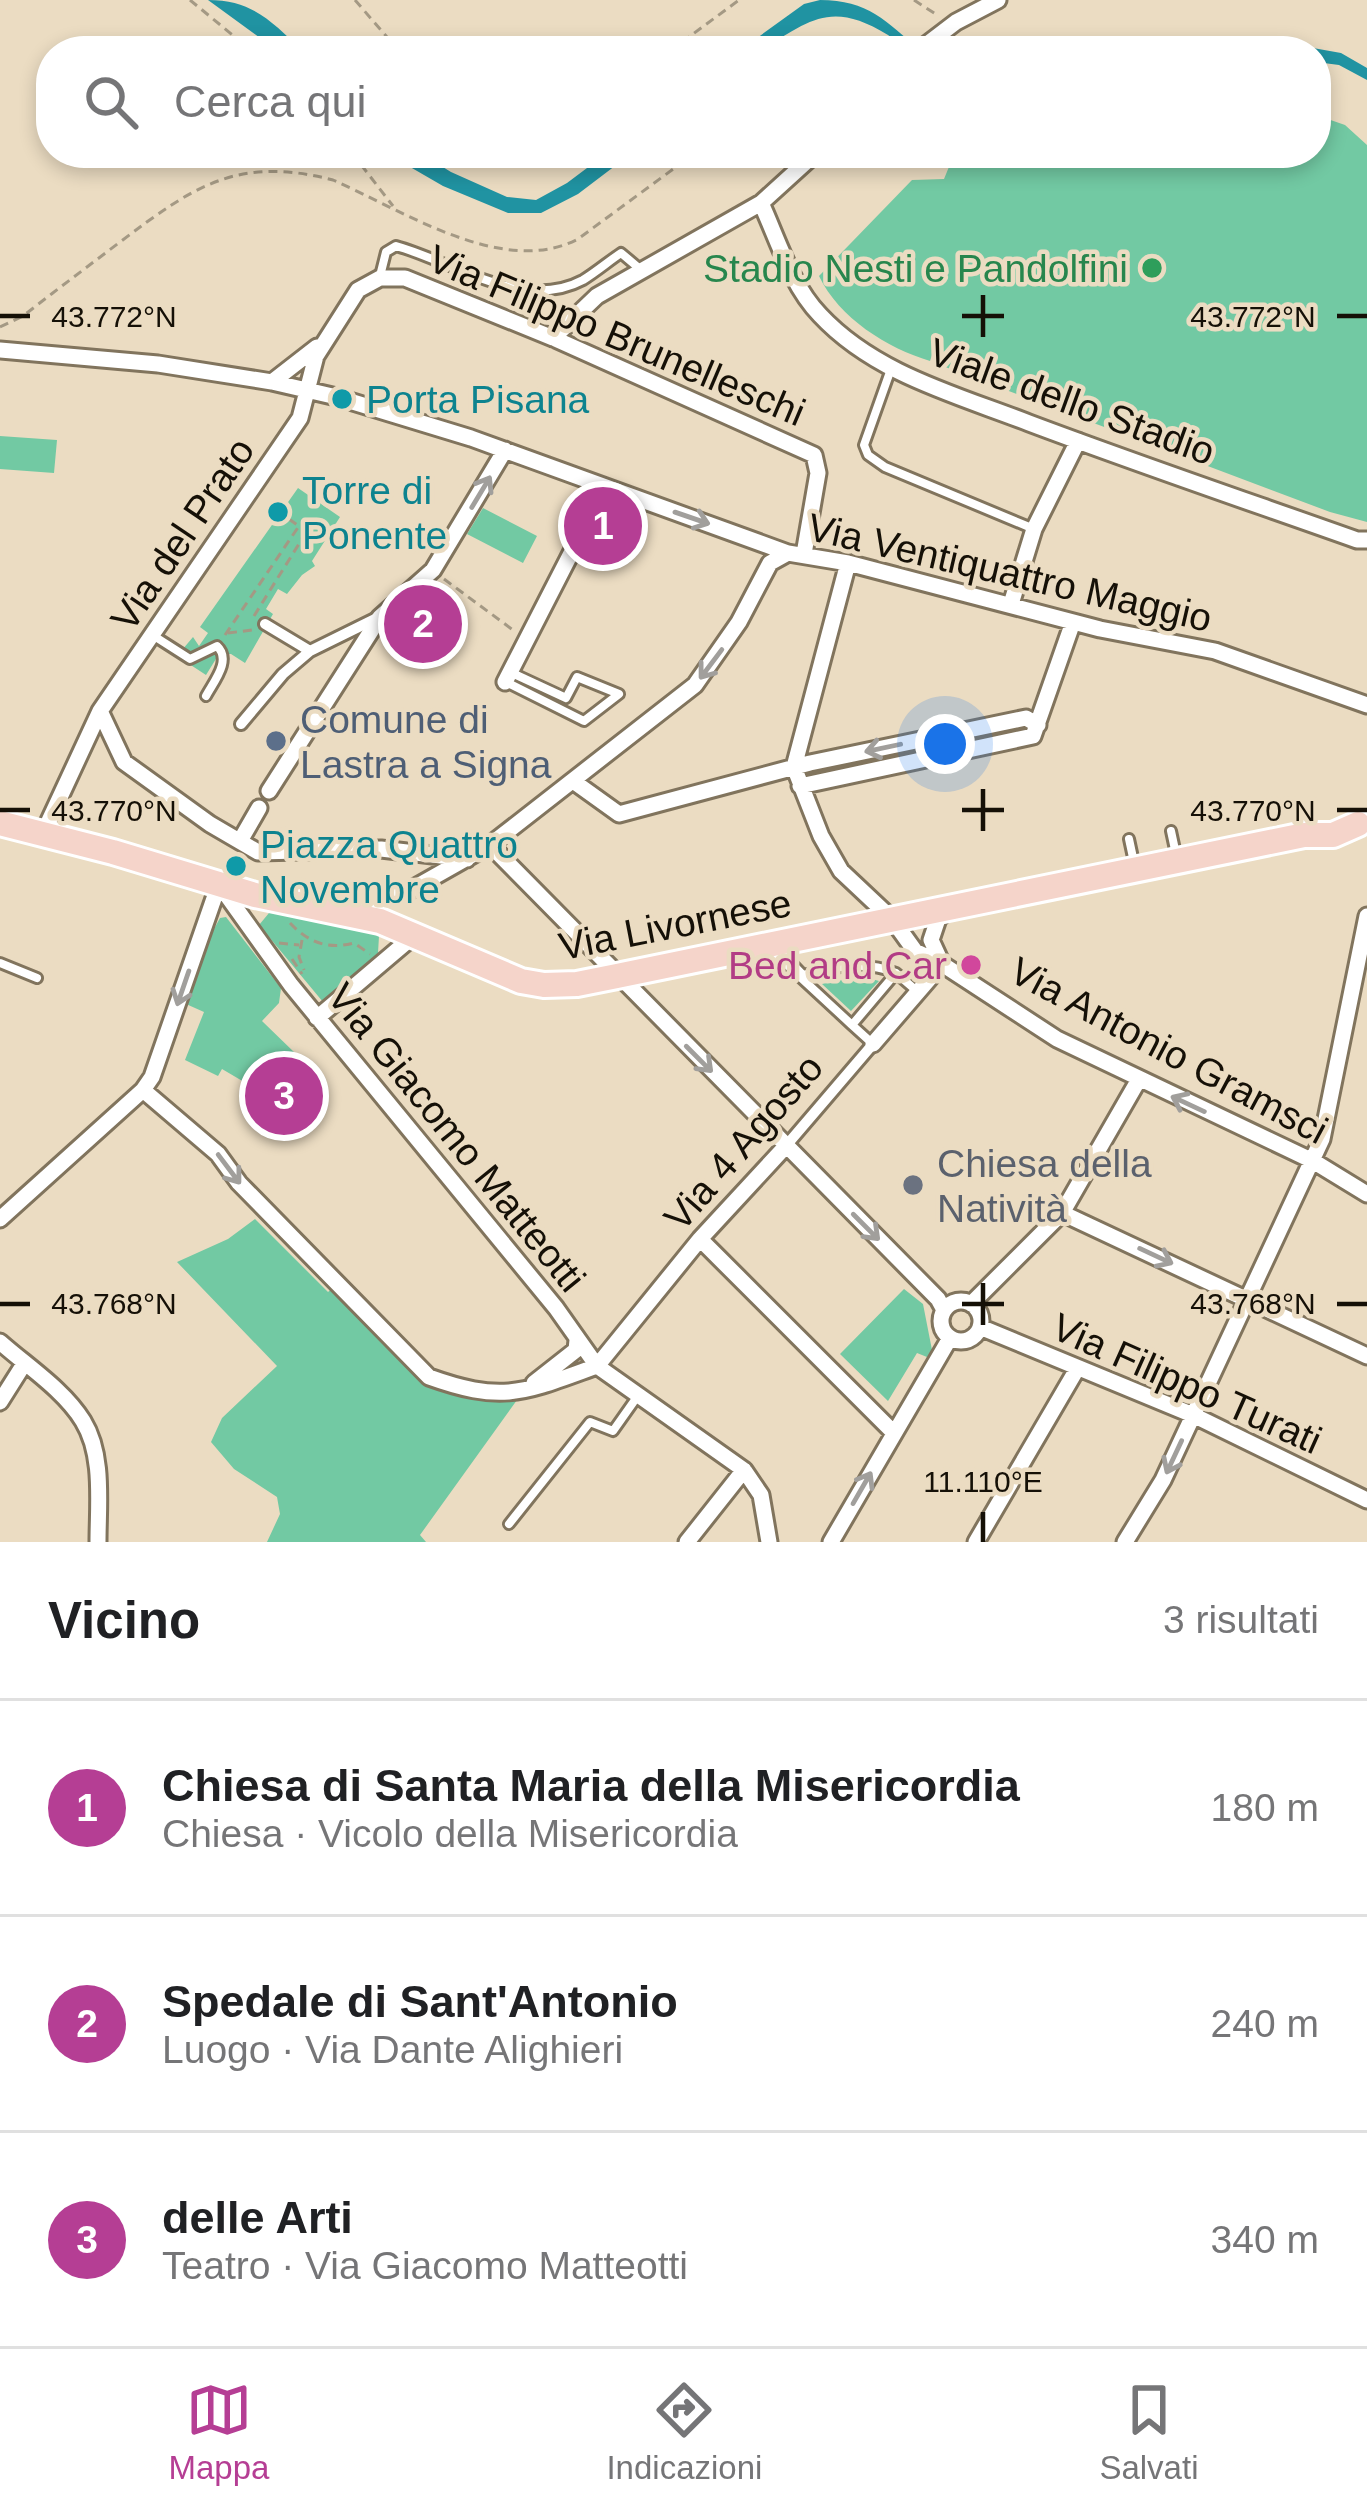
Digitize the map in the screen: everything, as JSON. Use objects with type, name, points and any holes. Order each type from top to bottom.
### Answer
[{"type":"main road","name":"Via Livornese","points":[[0,823],[254,895],[317,905],[416,934],[521,981],[544,985],[577,984],[1308,834],[1333,835],[1362,823]]},
{"type":"street","points":[[937,36],[998,0]]},
{"type":"street","points":[[554,338],[596,296],[760,202],[799,168]]},
{"type":"street","name":"Viale dello Stadio","points":[[760,202],[801,291],[820,316],[862,351],[892,368],[1078,441],[1367,540]]},
{"type":"street","name":"Via Filippo Brunelleschi","points":[[272,382],[323,340],[358,290],[380,278],[405,278],[554,338],[814,455],[818,473],[796,553]]},
{"type":"street","name":"Via Filippo Brunelleschi","points":[[308,389],[323,340]]},
{"type":"street","points":[[0,350],[158,364],[308,389],[505,450],[796,553]]},
{"type":"street","name":"Via del Prato","points":[[48,823],[100,711],[300,418],[308,389]]},
{"type":"street","points":[[1011,604],[1034,529],[1078,441]]},
{"type":"street","points":[[241,724],[310,651],[380,617],[433,570],[505,450]]},
{"type":"street","points":[[507,677],[604,487]]},
{"type":"street","name":"Via Ventiquattro Maggio","points":[[317,905],[407,892],[470,860],[695,685],[739,622],[770,563],[796,553],[1073,622],[1215,651],[1367,705]]},
{"type":"street","points":[[794,767],[848,563]]},
{"type":"street","points":[[268,791],[380,617]]},
{"type":"street","points":[[1036,730],[1073,622]]},
{"type":"street","points":[[265,624],[310,651]]},
{"type":"street","points":[[100,711],[124,762],[210,824],[259,852],[381,849],[470,860]]},
{"type":"street","points":[[573,781],[619,814],[794,767],[1026,718],[1036,730]]},
{"type":"street","points":[[800,786],[1036,730]]},
{"type":"street","name":"Via Antonio Gramsci","points":[[794,767],[821,836],[841,871],[892,919],[915,951]]},
{"type":"street","points":[[240,841],[259,808]]},
{"type":"street","points":[[490,845],[938,1299],[944,1310],[942,1328],[950,1338],[968,1340],[980,1327],[980,1314],[971,1304],[953,1302],[944,1310]]},
{"type":"street","points":[[4,1207],[143,1090],[152,1077],[219,884]]},
{"type":"street","name":"Via Giacomo Matteotti","points":[[219,884],[271,947]]},
{"type":"street","name":"Via Giacomo Matteotti","points":[[254,895],[256,920],[317,1018],[478,1211],[597,1366],[744,1470]]},
{"type":"street","points":[[942,964],[932,940],[938,919],[949,908]]},
{"type":"street","points":[[1125,1542],[1163,1480],[1322,1139],[1367,916]]},
{"type":"street","name":"Via Antonio Gramsci","points":[[865,925],[942,964],[1057,1039],[1312,1161],[1367,1194]]},
{"type":"street","points":[[317,1018],[416,934]]},
{"type":"street","name":"Via 4 Agosto","points":[[597,1366],[700,1239],[942,964]]},
{"type":"street","points":[[971,1304],[1062,1213],[1138,1081]]},
{"type":"street","points":[[143,1090],[218,1154],[253,1197],[429,1377],[465,1388],[522,1393],[597,1366]]},
{"type":"street","points":[[1062,1213],[1367,1356]]},
{"type":"street","points":[[700,1239],[894,1433]]},
{"type":"street","name":"Via Filippo Turati","points":[[980,1327],[1193,1415],[1367,1500]]},
{"type":"street","points":[[831,1542],[950,1338]]},
{"type":"street","points":[[522,1393],[576,1350],[577,1340]]},
{"type":"street","points":[[0,1342],[85,1423],[98,1475],[98,1542]]},
{"type":"street","points":[[0,1402],[24,1364]]},
{"type":"street","points":[[976,1542],[1077,1369]]},
{"type":"street","points":[[687,1542],[744,1470],[765,1509],[769,1542]]},
{"type":"lane","points":[[380,278],[386,252],[396,247],[461,272],[544,292],[581,281],[621,253],[640,269]]},
{"type":"lane","points":[[892,368],[864,445],[868,455],[885,467],[1034,529]]},
{"type":"lane","points":[[154,636],[190,659],[217,646],[224,660],[206,696]]},
{"type":"lane","points":[[577,676],[619,694],[584,721],[507,677],[566,698],[577,676]]},
{"type":"lane","points":[[1171,831],[1177,861]]},
{"type":"lane","points":[[1129,839],[1136,869]]},
{"type":"lane","points":[[769,944],[803,975],[847,965],[882,968],[896,973],[918,992]]},
{"type":"lane","points":[[769,944],[873,1044]]},
{"type":"lane","points":[[0,963],[37,978]]},
{"type":"lane","points":[[852,1024],[896,973]]},
{"type":"lane","points":[[509,1524],[590,1421],[614,1431],[639,1394]]},
{"type":"path","points":[[190,0],[234,36]]},
{"type":"path","points":[[356,0],[387,36]]},
{"type":"path","points":[[690,36],[739,0]]},
{"type":"path","points":[[914,0],[950,26]]},
{"type":"path","points":[[364,168],[394,207]]},
{"type":"path","points":[[0,327],[23,316],[168,206],[215,181],[246,173],[305,173],[333,180],[494,250],[518,254],[557,250],[578,239],[675,168]]},
{"type":"path","points":[[217,646],[299,526],[283,515]]},
{"type":"path","points":[[265,624],[254,612],[307,531]]},
{"type":"path","points":[[433,570],[514,631]]},
{"type":"path","points":[[264,578],[272,584]]},
{"type":"path","points":[[226,633],[247,632]]},
{"type":"path","points":[[285,918],[304,938],[335,948],[354,944],[364,950]]},
{"type":"path","points":[[271,947],[298,945],[304,938]]},
{"type":"path","points":[[298,945],[304,972]]},
{"type":"green space","name":"Stadio Nesti e Pandolfini","points":[[1331,120],[1345,125],[1367,145],[1367,522],[932,362],[936,343],[930,361],[897,348],[852,318],[819,276],[912,180],[944,179],[948,168],[1331,168]]},
{"type":"green space","points":[[0,436],[57,440],[54,473],[0,469]]},
{"type":"green space","points":[[298,488],[340,517],[312,561],[315,566],[287,594],[278,589],[266,609],[273,614],[245,663],[231,654],[219,654],[206,675],[177,656],[193,637],[199,646],[208,633],[200,627]]},
{"type":"green space","points":[[483,508],[537,536],[523,563],[467,534]]},
{"type":"green space","points":[[288,911],[379,936],[378,953],[323,1002],[259,925],[269,913]]},
{"type":"green space","points":[[226,917],[281,988],[279,1003],[262,1021],[296,1054],[261,1092],[222,1069],[218,1076],[185,1060],[204,1012],[186,1004],[199,956],[220,918]]},
{"type":"green space","points":[[861,976],[879,981],[851,1011],[822,984]]},
{"type":"green space","points":[[255,1219],[328,1292],[338,1283],[429,1377],[522,1393],[420,1535],[426,1542],[267,1542],[280,1514],[277,1497],[234,1469],[211,1442],[222,1418],[277,1366],[177,1262],[228,1239]]},
{"type":"green space","points":[[904,1289],[923,1304],[932,1350],[927,1357],[917,1353],[888,1401],[840,1354]]},
{"type":"water","points":[[208,0],[250,8],[286,36],[257,36]]},
{"type":"water","points":[[837,1],[864,8],[903,36],[889,36],[868,24],[836,17],[807,23],[785,36],[760,36],[804,4]]},
{"type":"water","points":[[1331,51],[1367,68],[1367,80],[1331,64]]},
{"type":"water","points":[[412,168],[444,168],[507,197],[536,200],[587,168],[612,168],[578,194],[541,213],[508,213]]},
{"type":"place","name":"Stadio Nesti e Pandolfini","points":[[1152,268]]},
{"type":"place","name":"Porta Pisana","points":[[342,399]]},
{"type":"place","name":"Torre di Ponente","points":[[278,512]]},
{"type":"place","name":"Chiesa di Santa Maria della Misericordia","points":[[603,526]]},
{"type":"place","name":"Spedale di Sant'Antonio","points":[[423,624]]},
{"type":"place","name":"Comune di Lastra a Signa","points":[[276,741]]},
{"type":"place","name":"Piazza Quattro Novembre","points":[[236,866]]},
{"type":"place","name":"Bed and Car","points":[[971,965]]},
{"type":"place","name":"delle Arti","points":[[284,1096]]},
{"type":"place","name":"Chiesa della Natività","points":[[913,1185]]}]
